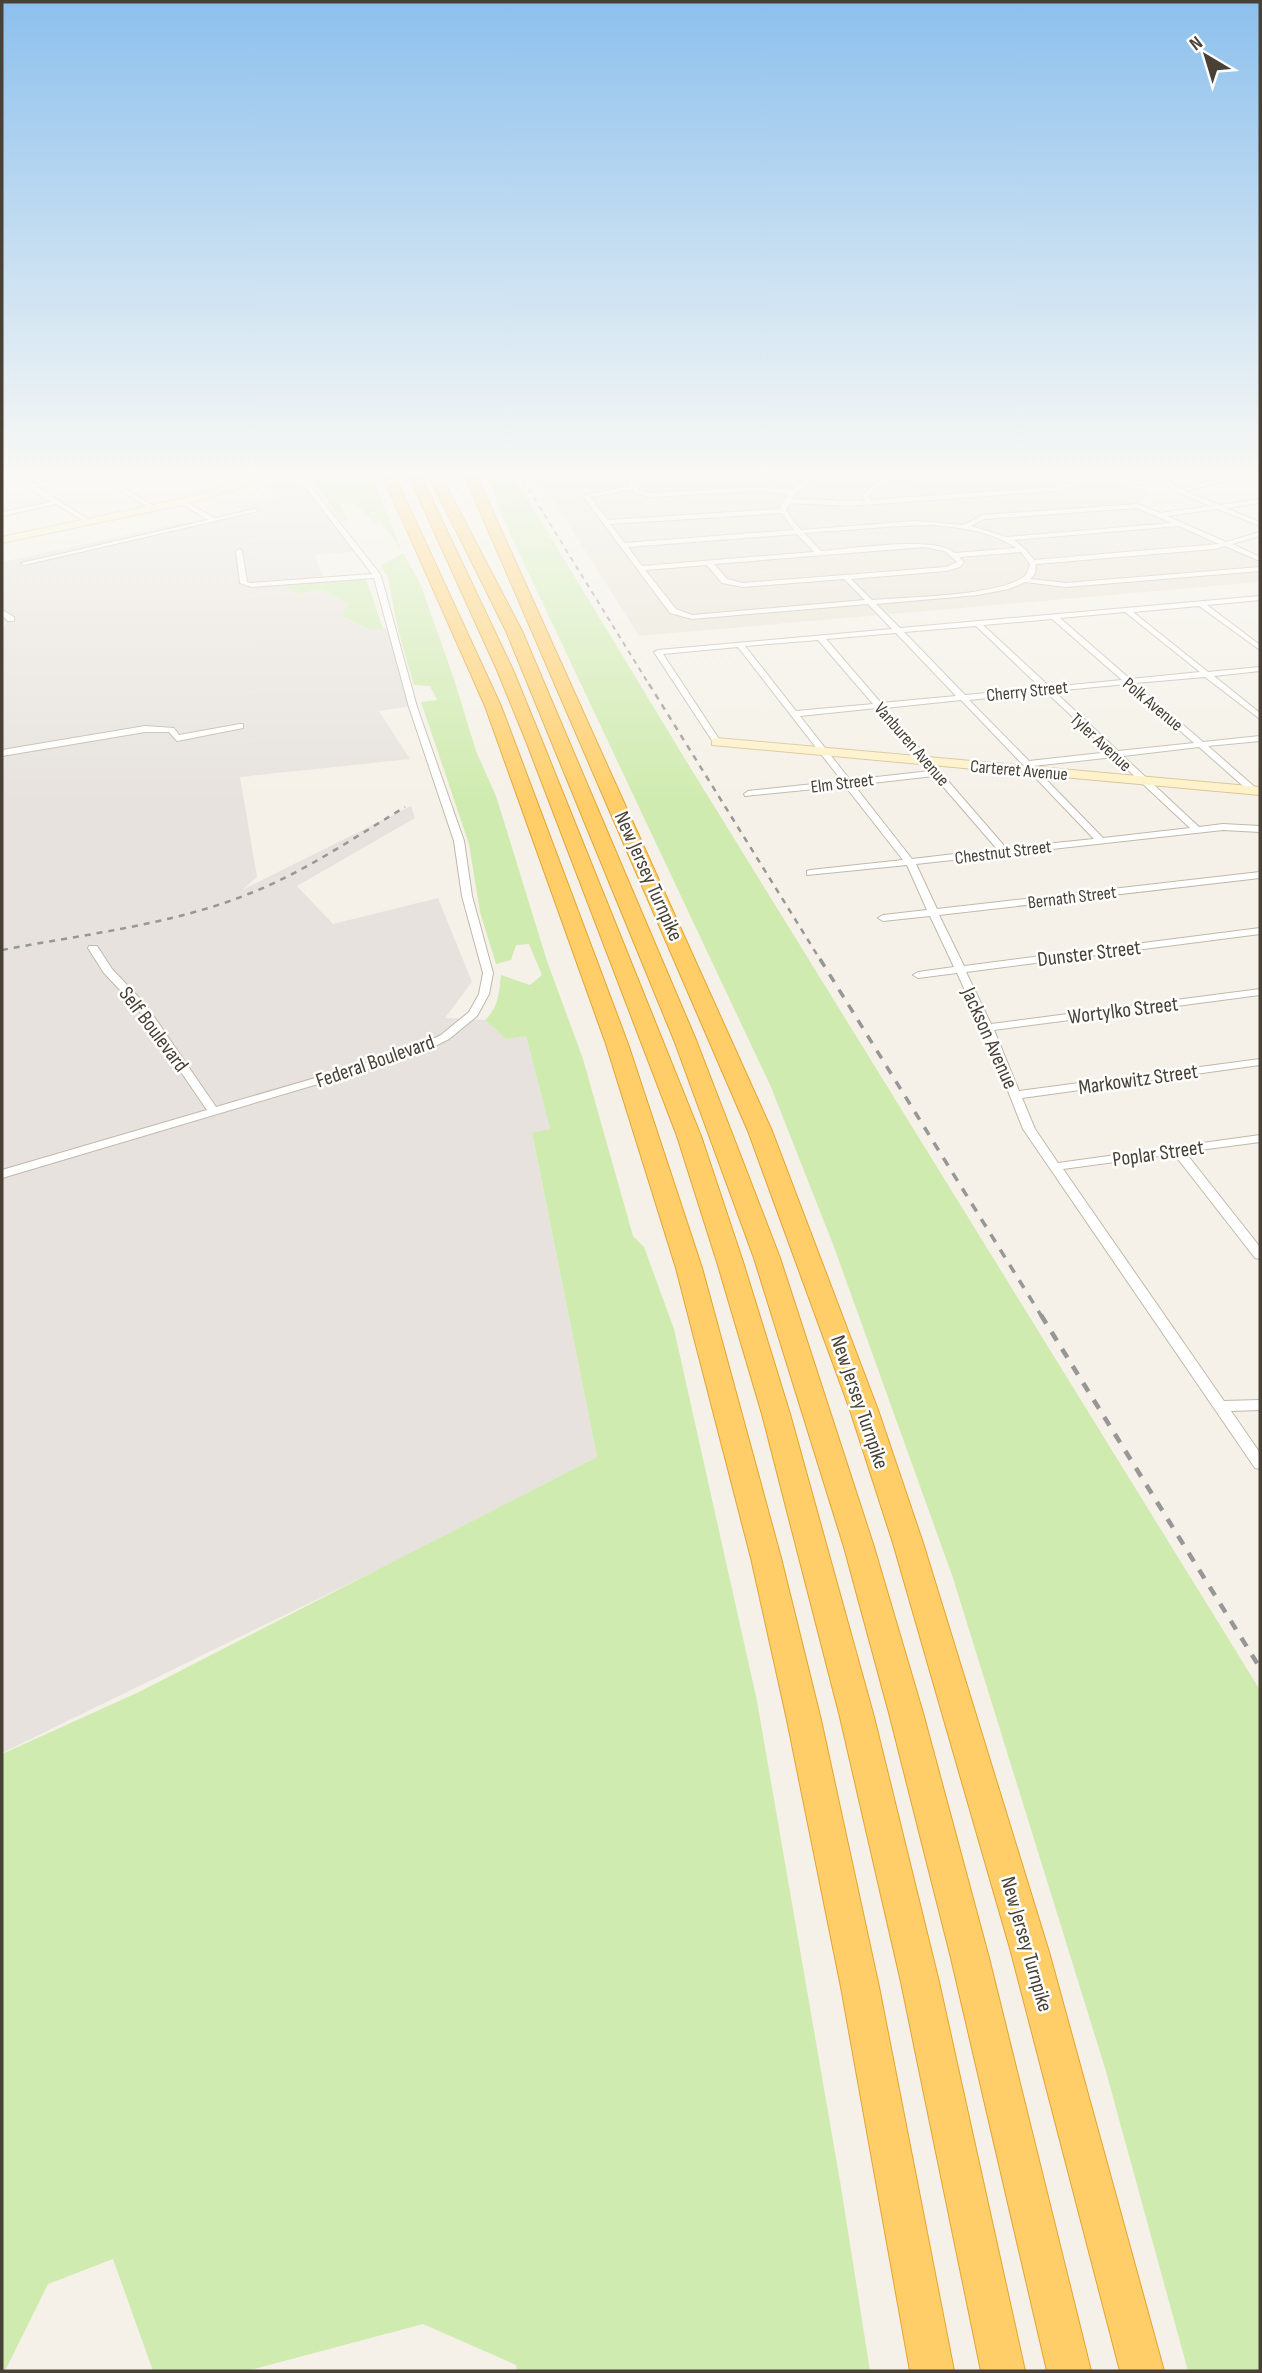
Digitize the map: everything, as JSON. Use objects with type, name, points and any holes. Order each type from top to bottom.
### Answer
[{"type":"highway","points":[[437,583],[493,706],[617,1044],[689,1268],[766,1558],[804,1720],[860,1987],[932,2371]]},
{"type":"highway","points":[[463,583],[530,729],[684,1125],[730,1262],[776,1414],[857,1717],[920,1982],[1003,2371]]},
{"type":"highway","name":"New Jersey Turnpike","points":[[490,583],[514,631],[685,1040],[767,1258],[843,1493],[906,1713],[973,1971],[1069,2371]]},
{"type":"highway","name":"New Jersey Turnpike","points":[[520,583],[755,1119],[864,1410],[908,1544],[1023,1927],[1142,2371]]},
{"type":"street","points":[[244,583],[269,583]]},
{"type":"street","name":"Federal Boulevard","points":[[2,1174],[415,1052],[454,1030],[480,1003],[488,973],[467,896],[459,841],[413,707],[379,583]]},
{"type":"street","points":[[651,583],[673,611],[692,617],[978,593],[1017,583]]},
{"type":"street","points":[[732,583],[739,585],[769,583]]},
{"type":"street","points":[[852,583],[1101,841]]},
{"type":"street","points":[[1047,583],[1066,585],[1093,583]]},
{"type":"street","points":[[717,742],[658,652],[1260,598]]},
{"type":"street","points":[[1200,603],[1260,648]]},
{"type":"street","points":[[1127,610],[1260,718]]},
{"type":"street","points":[[2,612],[11,619]]},
{"type":"street","name":"Polk Avenue","points":[[1053,616],[1255,787]]},
{"type":"street","name":"Tyler Avenue","points":[[976,623],[1196,830]]},
{"type":"street","name":"Vanburen Avenue","points":[[820,637],[1004,852]]},
{"type":"street","name":"Jackson Avenue","points":[[740,645],[910,863],[987,1028],[1029,1129],[1260,1464]]},
{"type":"street","name":"Cherry Street","points":[[794,714],[1260,669]]},
{"type":"street","points":[[2,754],[145,729],[171,730],[177,738],[240,726]]},
{"type":"street","points":[[1032,768],[1115,753],[1260,738]]},
{"type":"street","name":"Carteret Avenue","points":[[717,742],[822,750],[928,764],[1032,768],[1255,787]]},
{"type":"street","name":"Elm Street","points":[[748,794],[847,783],[928,764]]},
{"type":"street","name":"Chestnut Street","points":[[810,873],[1223,827],[1260,829]]},
{"type":"street","name":"Bernath Street","points":[[883,918],[1260,875]]},
{"type":"street","name":"Dunster Street","points":[[918,975],[1260,931]]},
{"type":"street","name":"Self Boulevard","points":[[93,948],[108,971],[142,1007],[214,1112]]},
{"type":"street","name":"Wortylko Street","points":[[987,1028],[1260,992]]},
{"type":"street","name":"Markowitz Street","points":[[1015,1095],[1260,1062]]},
{"type":"street","name":"Poplar Street","points":[[1055,1167],[1260,1139]]},
{"type":"street","points":[[1177,1150],[1260,1255]]},
{"type":"street","points":[[1220,1406],[1260,1405]]},
{"type":"shaded area","points":[[2,583],[322,583],[299,594],[319,589],[349,603],[342,616],[370,630],[392,628],[417,705],[379,711],[410,759],[240,777],[257,877],[242,890],[411,806],[415,818],[297,886],[333,924],[438,898],[472,982],[445,1018],[485,1020],[506,1039],[526,1036],[550,1129],[532,1134],[597,1457],[381,1568],[2,1753],[2,626],[7,624],[2,620]]},
{"type":"shaded area","points":[[605,583],[1251,583],[639,636]]},
{"type":"green space","points":[[288,583],[367,583],[383,629],[370,630],[342,616],[348,603],[319,589],[299,594],[287,588]]},
{"type":"green space","points":[[389,583],[420,583],[476,751],[496,796],[547,961],[583,1059],[633,1236],[644,1247],[674,1329],[757,1701],[870,2371],[517,2371],[516,2365],[423,2324],[246,2371],[153,2371],[113,2259],[48,2284],[5,2371],[2,2371],[2,1754],[139,1692],[597,1457],[532,1133],[550,1129],[526,1036],[506,1039],[485,1020],[496,1005],[501,975],[530,985],[542,975],[529,944],[516,945],[511,960],[496,964],[480,912],[469,844],[421,702],[437,700],[430,686],[414,685],[398,630]]},
{"type":"green space","points":[[533,583],[578,583],[1260,1690],[1260,2371],[1188,2371],[1105,2068],[953,1578],[834,1247],[771,1087]]},
{"type":"railway","points":[[586,583],[650,686]]},
{"type":"railway","points":[[649,684],[821,961]]},
{"type":"railway","points":[[2,950],[128,928],[221,904],[291,874],[405,807]]},
{"type":"railway","points":[[820,959],[1042,1317]]},
{"type":"railway","points":[[1041,1315],[1260,1668]]}]
